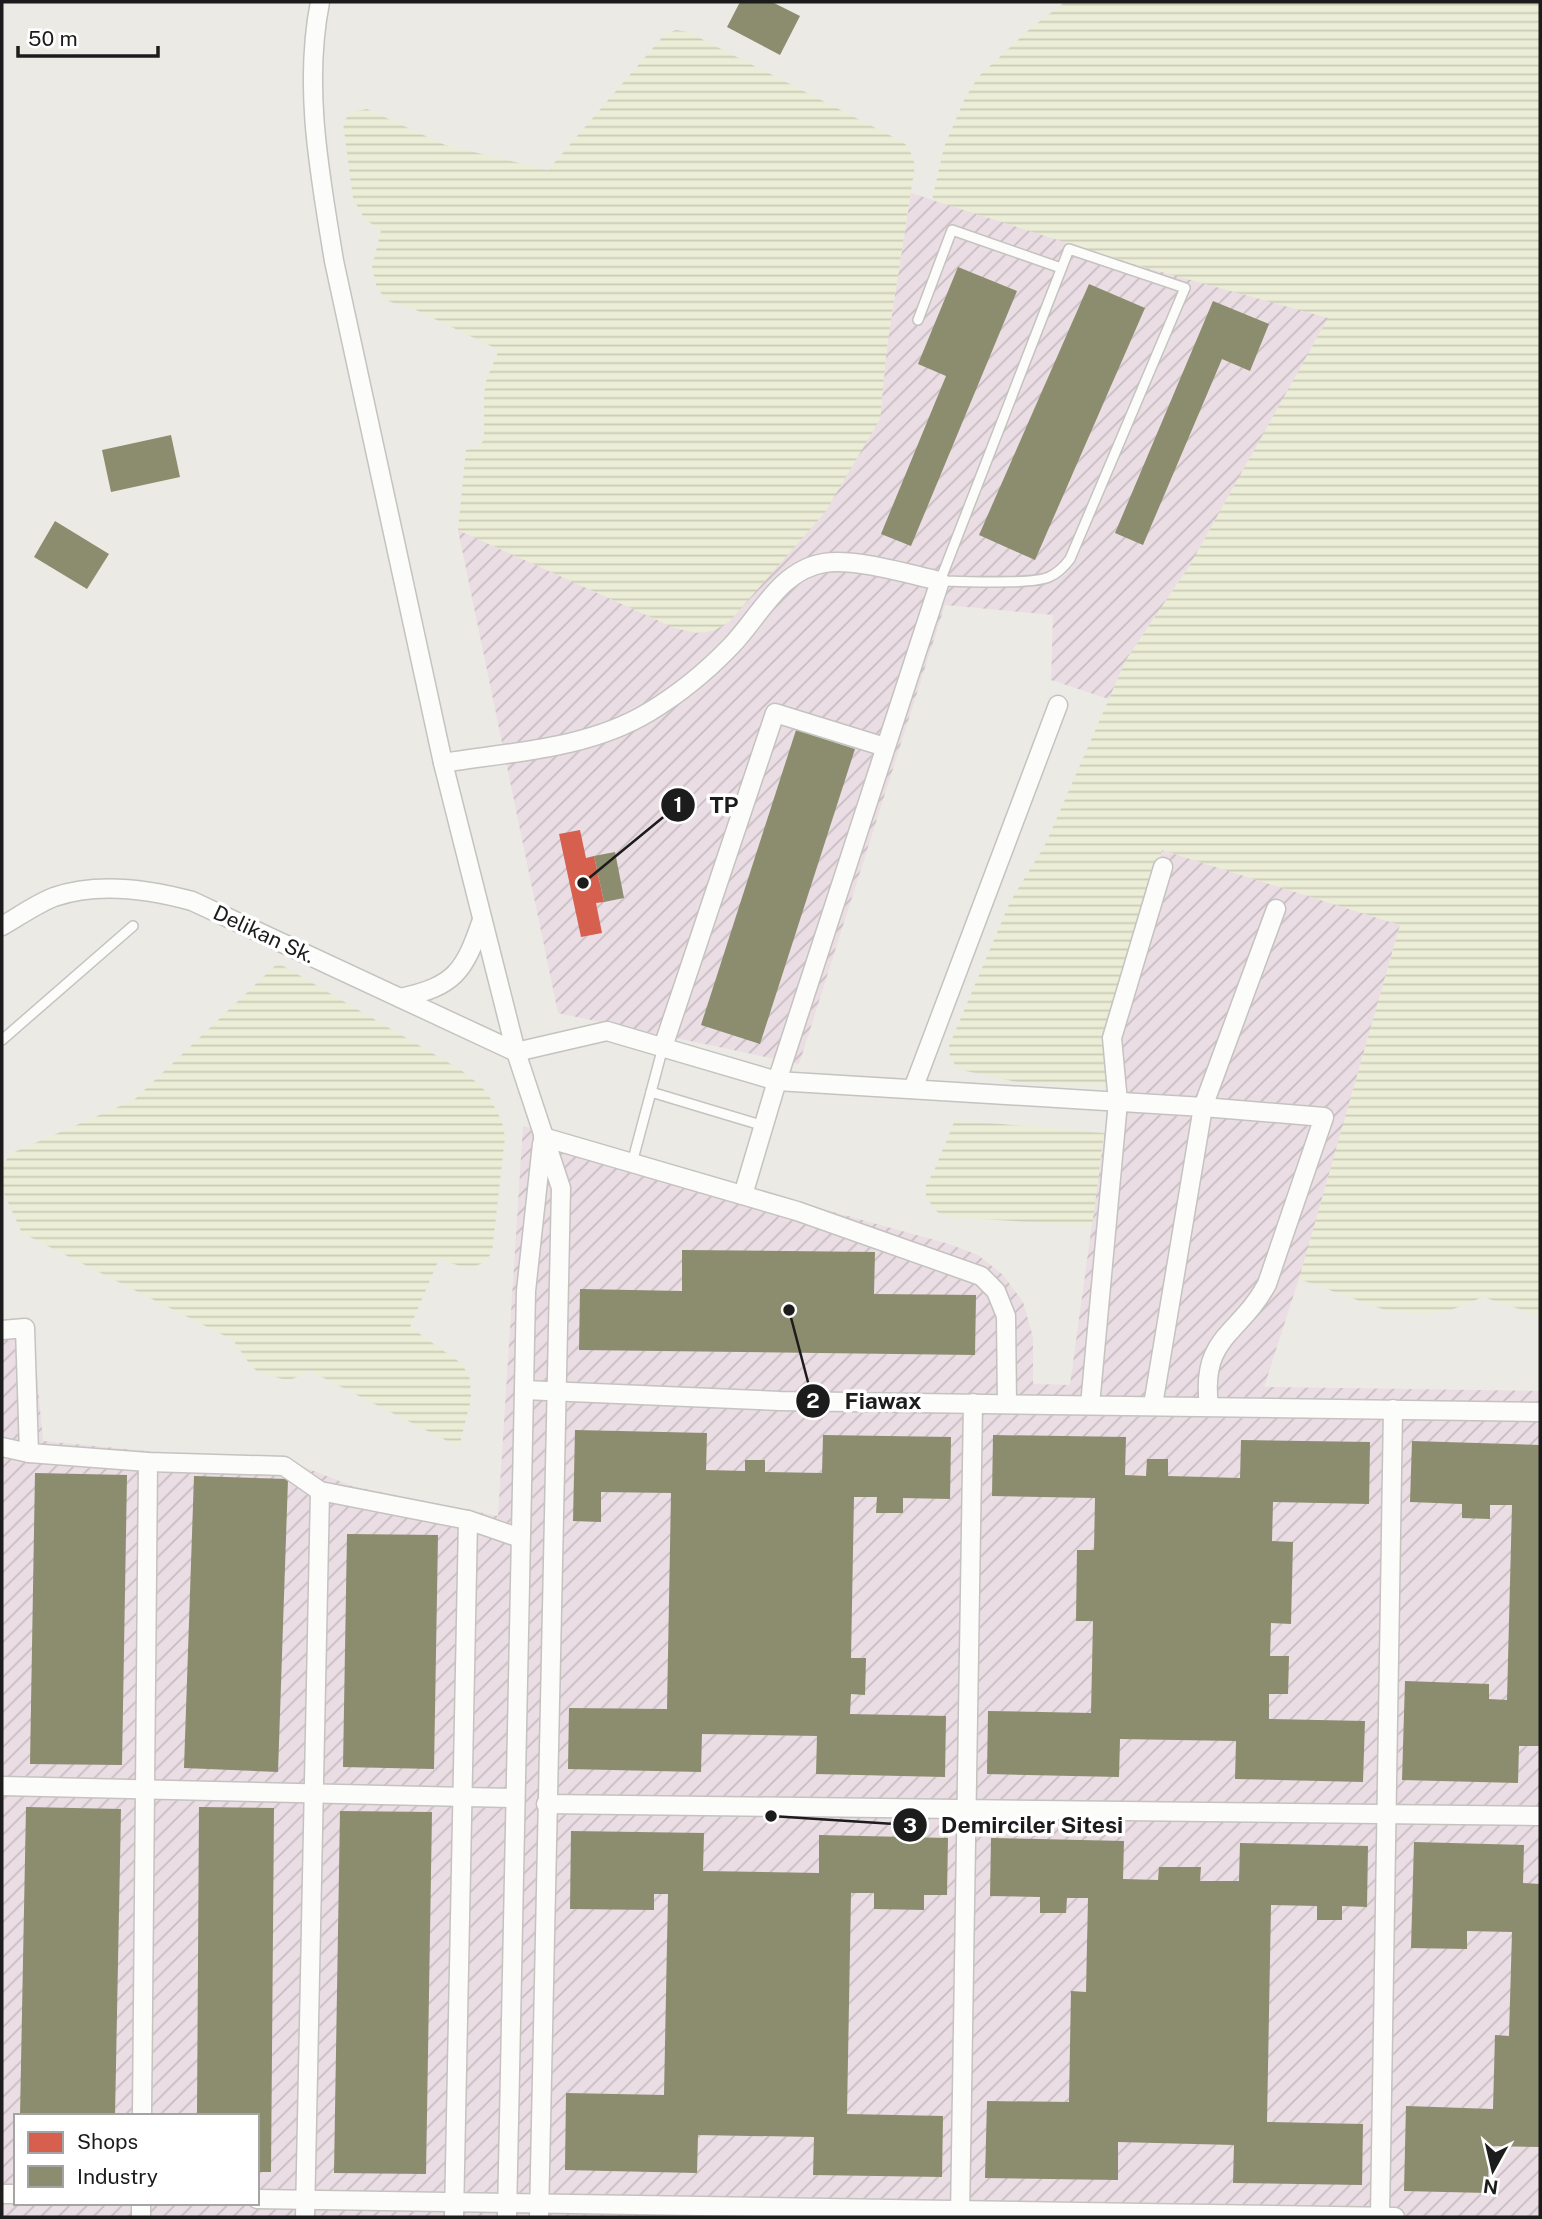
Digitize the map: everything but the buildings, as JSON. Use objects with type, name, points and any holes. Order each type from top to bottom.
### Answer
[{"type":"street","points":[[320,2],[313,43],[312,97],[334,261],[443,764],[516,1052],[561,1188],[539,2210]]},
{"type":"street","points":[[443,764],[582,740],[638,718],[707,669],[740,636],[787,580],[813,565],[847,562],[940,581],[743,1195]]},
{"type":"street","points":[[913,1089],[1058,705]]},
{"type":"street","points":[[663,1047],[775,713],[885,747]]},
{"type":"street","points":[[1090,1405],[1118,1102],[1112,1038],[1163,867]]},
{"type":"street","name":"Delikan Sk.","points":[[2,926],[52,898],[74,892],[117,889],[167,894],[192,901],[516,1052]]},
{"type":"street","points":[[1153,1405],[1203,1107],[1276,909]]},
{"type":"street","points":[[400,998],[430,991],[458,973],[469,956],[482,920]]},
{"type":"street","points":[[516,1052],[607,1031],[778,1081],[1324,1117],[1267,1284],[1252,1307],[1224,1335],[1212,1359],[1207,1390],[1209,1406]]},
{"type":"street","points":[[543,1137],[809,1215],[981,1276],[996,1291],[1006,1316],[1007,1404]]},
{"type":"street","points":[[508,2211],[526,1291],[543,1137]]},
{"type":"street","points":[[2,1330],[25,1328],[29,1453]]},
{"type":"street","points":[[524,1390],[780,1401],[1540,1412]]},
{"type":"street","points":[[960,2214],[973,1403]]},
{"type":"street","points":[[1380,2217],[1393,1409]]},
{"type":"street","points":[[2,1447],[29,1453],[148,1462],[284,1466],[320,1492],[468,1520],[520,1538]]},
{"type":"street","points":[[142,2114],[148,1462]]},
{"type":"street","points":[[305,2209],[320,1492]]},
{"type":"street","points":[[454,2210],[468,1520]]},
{"type":"street","points":[[2,1786],[514,1798]]},
{"type":"street","points":[[546,1804],[1540,1816]]},
{"type":"street","points":[[259,2199],[305,2209],[1395,2217]]},
{"type":"lane","points":[[918,320],[952,229],[1061,268]]},
{"type":"lane","points":[[1069,249],[1185,288],[1070,559],[1050,577],[1032,581],[940,581],[1061,268],[1069,249]]},
{"type":"lane","points":[[2,1040],[133,926]]},
{"type":"lane","points":[[632,1163],[663,1047]]},
{"type":"lane","points":[[651,1092],[764,1126]]},
{"type":"shaded area","points":[[911,193],[1140,266],[1329,317],[1190,565],[1126,660],[1109,699],[1051,680],[1053,615],[945,605],[799,1064],[558,1013],[458,530],[675,628],[707,632],[722,626],[880,419],[887,346]]},
{"type":"shaded area","points":[[1162,850],[1400,925],[1302,1269],[1264,1387],[1540,1391],[1540,2217],[2,2217],[2,1324],[32,1325],[43,1441],[167,1453],[281,1458],[352,1486],[498,1516],[523,1126],[949,1244],[978,1255],[1003,1275],[1023,1302],[1033,1337],[1033,1384],[1070,1385],[1111,1085]]},
{"type":"green space","points":[[1065,2],[1540,2],[1540,1316],[1483,1297],[1451,1310],[1417,1314],[1399,1312],[1382,1309],[1299,1279],[1400,925],[1162,850],[1111,1085],[1017,1082],[966,1071],[956,1066],[950,1057],[949,1046],[1010,902],[1045,845],[1126,660],[1190,565],[1328,318],[1140,266],[932,200],[944,147],[965,98],[979,76],[1031,28]]},
{"type":"green space","points":[[676,30],[688,32],[903,142],[909,148],[915,165],[887,346],[880,419],[826,511],[729,622],[715,630],[696,633],[675,628],[458,530],[466,450],[477,448],[484,440],[484,394],[487,378],[499,350],[410,307],[389,301],[377,289],[372,267],[381,231],[364,218],[353,198],[343,123],[351,112],[367,109],[445,145],[548,170],[665,34]]},
{"type":"green space","points":[[278,963],[461,1070],[489,1096],[502,1122],[505,1137],[492,1252],[485,1262],[473,1267],[439,1259],[410,1327],[462,1364],[470,1379],[471,1399],[459,1447],[310,1371],[292,1379],[282,1379],[257,1371],[233,1340],[22,1233],[2,1189],[2,1165],[12,1153],[134,1100]]},
{"type":"green space","points":[[955,1120],[1104,1133],[1092,1226],[950,1217],[937,1212],[926,1197],[926,1185]]},
{"type":"place","name":"TP","points":[[583,883]]},
{"type":"place","name":"Fiawax","points":[[789,1310]]},
{"type":"place","name":"Demirciler Sitesi","points":[[771,1816]]}]
